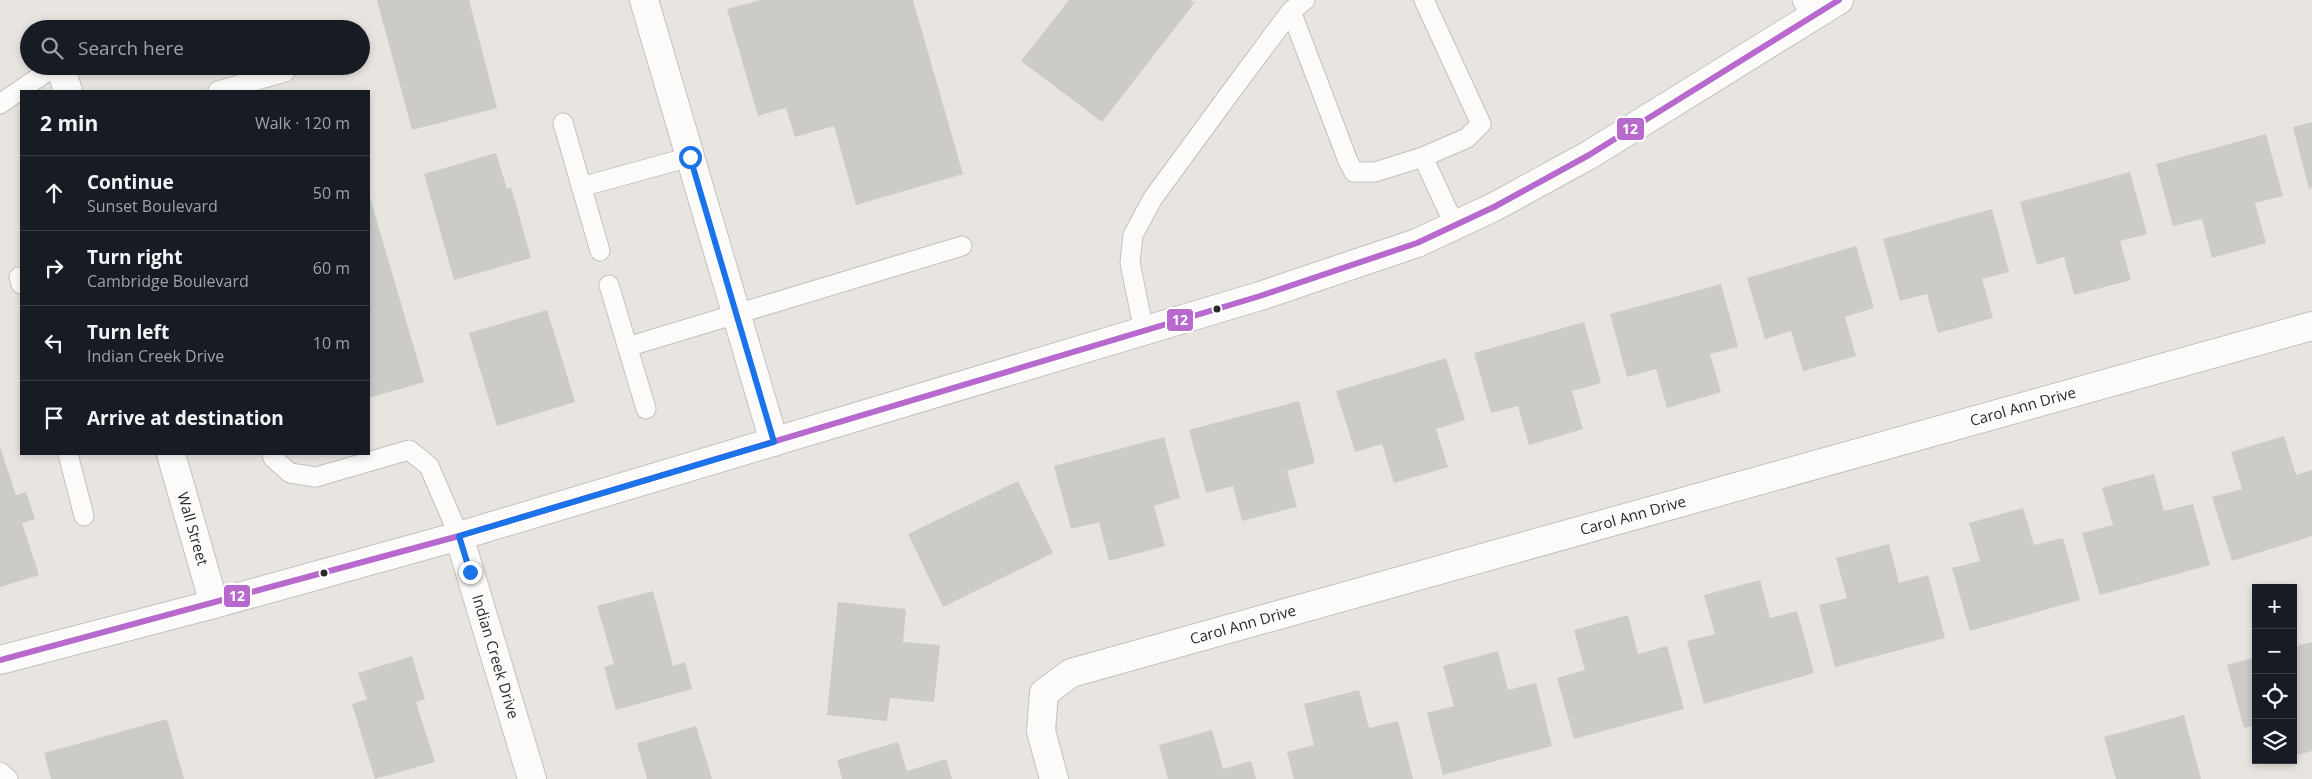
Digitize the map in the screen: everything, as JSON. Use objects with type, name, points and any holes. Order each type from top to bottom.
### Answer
[{"type":"street","points":[[644,0],[774,442]]},
{"type":"street","points":[[0,660],[214,604],[459,536],[1260,296],[1417,244],[1589,155],[1807,8],[1839,0]]},
{"type":"street","points":[[63,75],[68,90]]},
{"type":"street","name":"Carol Ann Drive","points":[[1054,779],[1041,731],[1044,693],[1071,673],[2312,326]]},
{"type":"street","name":"Wall Street","points":[[171,455],[214,604]]},
{"type":"street","name":"Indian Creek Drive","points":[[459,536],[532,779]]},
{"type":"lane","points":[[1298,6],[1348,161],[1354,172],[1375,172],[1423,157],[1467,138],[1480,124],[1424,0]]},
{"type":"lane","points":[[1144,331],[1130,263],[1134,235],[1153,198],[1298,6]]},
{"type":"lane","points":[[20,90],[42,75]]},
{"type":"lane","points":[[222,90],[274,75]]},
{"type":"lane","points":[[0,104],[20,90]]},
{"type":"lane","points":[[563,123],[600,251]]},
{"type":"lane","points":[[581,186],[690,157]]},
{"type":"lane","points":[[1423,157],[1455,226]]},
{"type":"lane","points":[[627,347],[962,246]]},
{"type":"lane","points":[[609,285],[646,409]]},
{"type":"lane","points":[[273,455],[290,473],[316,478],[409,450],[429,466],[459,536]]},
{"type":"lane","points":[[68,455],[84,516]]},
{"type":"lane","points":[[0,772],[8,779]]},
{"type":"building","points":[[377,0],[469,0],[497,108],[412,130]]},
{"type":"building","points":[[761,0],[913,0],[963,174],[856,205],[834,126],[795,137],[786,108],[758,116],[727,9]]},
{"type":"building","points":[[1069,0],[1193,0],[1190,3],[1196,1],[1102,122],[1021,61]]},
{"type":"building","points":[[2312,122],[2312,188],[2309,189],[2293,127]]},
{"type":"building","points":[[2266,134],[2283,196],[2255,203],[2266,243],[2212,258],[2202,219],[2173,226],[2156,164]]},
{"type":"building","points":[[496,153],[507,189],[511,187],[531,258],[454,280],[424,174]]},
{"type":"building","points":[[2130,172],[2147,234],[2120,241],[2131,280],[2074,295],[2064,257],[2037,265],[2020,202]]},
{"type":"building","points":[[370,197],[424,382],[370,398]]},
{"type":"building","points":[[1992,209],[2009,272],[1982,279],[1993,318],[1938,333],[1927,294],[1900,301],[1883,239]]},
{"type":"building","points":[[1856,246],[1874,308],[1845,317],[1856,356],[1803,371],[1791,331],[1765,339],[1747,278]]},
{"type":"building","points":[[1721,284],[1738,347],[1710,354],[1721,392],[1667,408],[1656,369],[1627,377],[1610,314]]},
{"type":"building","points":[[547,310],[575,402],[497,426],[469,333]]},
{"type":"building","points":[[1584,322],[1601,383],[1572,391],[1583,429],[1529,445],[1518,406],[1491,413],[1474,353]]},
{"type":"building","points":[[1446,358],[1465,420],[1436,429],[1448,467],[1394,483],[1382,444],[1355,452],[1336,391]]},
{"type":"building","points":[[1299,401],[1315,463],[1287,471],[1297,507],[1242,521],[1233,486],[1206,493],[1189,430]]},
{"type":"building","points":[[2284,436],[2296,475],[2312,470],[2312,536],[2232,561],[2212,497],[2242,489],[2231,452]]},
{"type":"building","points":[[1164,437],[1180,498],[1154,506],[1165,546],[1109,561],[1099,522],[1071,529],[1054,466]]},
{"type":"building","points":[[0,447],[16,495],[26,492],[35,519],[22,523],[39,575],[0,587]]},
{"type":"building","points":[[2154,474],[2164,511],[2193,504],[2210,565],[2100,595],[2082,533],[2113,525],[2102,488]]},
{"type":"building","points":[[1018,481],[1053,553],[943,607],[908,534]]},
{"type":"building","points":[[2023,508],[2034,545],[2063,538],[2080,600],[1970,631],[1952,568],[1980,561],[1969,523]]},
{"type":"building","points":[[1889,544],[1899,583],[1928,575],[1945,638],[1835,667],[1819,605],[1847,598],[1836,558]]},
{"type":"building","points":[[1760,580],[1770,618],[1797,611],[1814,673],[1704,704],[1687,641],[1715,634],[1704,595]]},
{"type":"building","points":[[653,591],[673,666],[685,662],[692,689],[616,710],[604,667],[614,664],[597,606]]},
{"type":"building","points":[[838,602],[906,609],[903,642],[940,645],[934,702],[890,698],[887,721],[827,715]]},
{"type":"building","points":[[1628,615],[1638,654],[1667,646],[1684,709],[1574,739],[1557,678],[1585,670],[1574,630]]},
{"type":"building","points":[[2312,642],[2312,751],[2297,755],[2297,674],[2297,646]]},
{"type":"building","points":[[1498,651],[1508,690],[1536,683],[1552,746],[1443,775],[1427,713],[1454,706],[1443,666]]},
{"type":"building","points":[[412,656],[425,699],[416,702],[435,762],[375,779],[352,704],[367,699],[358,673]]},
{"type":"building","points":[[2252,658],[2252,726],[2244,728],[2227,665]]},
{"type":"building","points":[[1359,690],[1369,728],[1398,721],[1413,779],[1294,779],[1287,752],[1314,745],[1304,704]]},
{"type":"building","points":[[2184,715],[2201,779],[2116,779],[2104,737]]},
{"type":"building","points":[[167,719],[184,779],[51,779],[44,753]]},
{"type":"building","points":[[696,726],[712,779],[647,779],[637,743]]},
{"type":"building","points":[[1212,730],[1223,769],[1251,761],[1256,779],[1168,779],[1159,745]]},
{"type":"building","points":[[898,742],[907,771],[946,759],[952,779],[842,779],[837,760]]},
{"type":"transit line","name":"12","points":[[0,660],[459,536],[1260,296],[1417,243],[1494,207],[1589,155],[1839,0]]},
{"type":"route","points":[[470,572],[459,536],[774,442],[690,157]]}]
